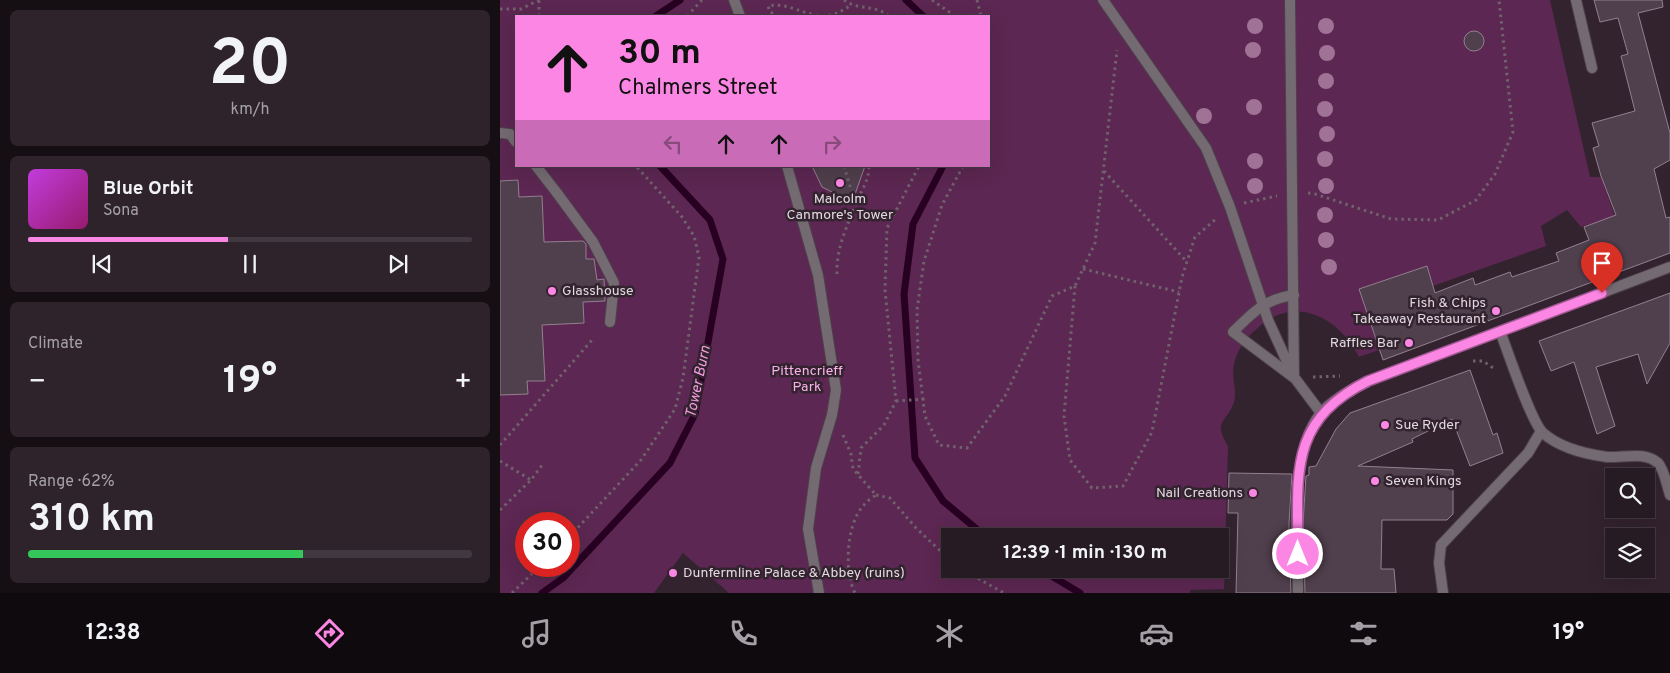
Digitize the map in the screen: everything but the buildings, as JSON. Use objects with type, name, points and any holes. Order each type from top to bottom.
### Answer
[{"type":"street","points":[[734,0],[740,15]]},
{"type":"street","points":[[1103,0],[1206,148],[1230,207],[1263,304],[1294,377],[1322,413]]},
{"type":"street","points":[[1290,0],[1294,377]]},
{"type":"street","points":[[1576,0],[1592,68]]},
{"type":"street","points":[[500,134],[510,134],[515,141]]},
{"type":"street","points":[[537,167],[593,242],[614,283],[610,322]]},
{"type":"street","points":[[788,167],[818,275],[836,390],[832,414],[816,468],[808,529],[819,593]]},
{"type":"street","points":[[1298,593],[1298,477],[1306,439],[1322,413],[1347,392],[1368,381],[1670,267]]},
{"type":"street","points":[[1294,295],[1277,297],[1263,304],[1234,332],[1294,377]]},
{"type":"street","points":[[1500,331],[1541,431],[1556,443],[1584,453],[1607,457],[1647,456],[1659,464],[1670,495]]},
{"type":"street","points":[[1443,593],[1439,564],[1441,545],[1528,453],[1541,431]]},
{"type":"path","points":[[500,8],[521,8],[539,0],[538,15]]},
{"type":"path","points":[[688,15],[702,0]]},
{"type":"path","points":[[844,0],[852,5],[880,9],[888,15]]},
{"type":"path","points":[[932,0],[954,15]]},
{"type":"path","points":[[978,0],[981,15]]},
{"type":"path","points":[[1120,23],[1095,243],[1076,286],[1064,416],[1070,460],[1092,488],[1123,486],[1152,432],[1179,292],[1196,236],[1230,207],[1292,193],[1315,194],[1391,219],[1438,220],[1476,200],[1495,174],[1513,132],[1498,0]]},
{"type":"path","points":[[776,15],[770,12],[768,6],[777,2],[820,15],[839,14],[852,5]]},
{"type":"path","points":[[580,526],[641,460],[675,409],[683,378],[697,286],[699,258],[694,236],[682,217],[637,167]]},
{"type":"path","points":[[844,167],[853,196],[859,199]]},
{"type":"path","points":[[837,275],[836,265],[843,235],[869,177],[869,167]]},
{"type":"path","points":[[858,474],[861,448],[884,425],[896,400],[885,290],[887,228],[918,167]]},
{"type":"path","points":[[962,167],[942,205],[924,261],[917,310],[918,360],[925,399],[925,416],[938,445],[967,448],[1005,396],[1052,296],[1076,286]]},
{"type":"path","points":[[1104,171],[1187,262]]},
{"type":"path","points":[[1083,269],[1179,292]]},
{"type":"path","points":[[500,445],[592,340]]},
{"type":"path","points":[[1471,361],[1483,360],[1491,368],[1498,370],[1514,369]]},
{"type":"path","points":[[896,400],[925,399]]},
{"type":"path","points":[[832,414],[838,421],[837,429],[845,438],[851,454],[853,469],[876,495],[890,498],[916,528],[941,552]]},
{"type":"path","points":[[500,461],[531,480]]},
{"type":"path","points":[[500,510],[531,480],[542,464]]},
{"type":"path","points":[[855,593],[850,584],[847,557],[854,522],[863,506],[876,495]]},
{"type":"path","points":[[512,593],[529,577]]},
{"type":"path","points":[[977,578],[1004,593]]},
{"type":"green space","name":"Pittencrieff Park","points":[[500,0],[1550,0],[1590,177],[1601,177],[1615,217],[1581,227],[1567,210],[1541,226],[1546,246],[1433,286],[1427,266],[1359,289],[1379,350],[1359,357],[1351,343],[1340,331],[1316,315],[1288,312],[1274,317],[1260,326],[1243,344],[1236,357],[1233,370],[1234,402],[1221,426],[1223,438],[1228,446],[1226,528],[941,528],[941,578],[1224,578],[1224,589],[1190,590],[1190,593],[729,593],[683,553],[654,593],[500,593]]},
{"type":"waterway","name":"Tower Burn","points":[[658,15],[680,0]]},
{"type":"waterway","name":"Tower Burn","points":[[906,0],[922,15]]},
{"type":"waterway","name":"Tower Burn","points":[[542,593],[563,578],[670,463],[695,414],[723,259],[710,220],[661,167]]},
{"type":"waterway","name":"Tower Burn","points":[[942,167],[913,224],[904,294],[915,458],[943,501],[975,528]]},
{"type":"waterway","name":"Tower Burn","points":[[1055,578],[1080,593]]},
{"type":"place","name":"Malcolm Canmore's Tower","points":[[840,183]]},
{"type":"place","name":"Glasshouse","points":[[552,291]]},
{"type":"place","name":"Fish & Chips Takeaway Restaurant","points":[[1496,311]]},
{"type":"place","name":"Raffles Bar","points":[[1409,343]]},
{"type":"place","name":"Sue Ryder","points":[[1385,425]]},
{"type":"place","name":"Seven Kings","points":[[1375,481]]},
{"type":"place","name":"Nail Creations","points":[[1253,493]]},
{"type":"place","name":"Dunfermline Palace & Abbey (ruins)","points":[[673,573]]},
{"type":"route","points":[[1298,554],[1298,477],[1306,439],[1322,413],[1347,392],[1368,381],[1602,293]]}]
